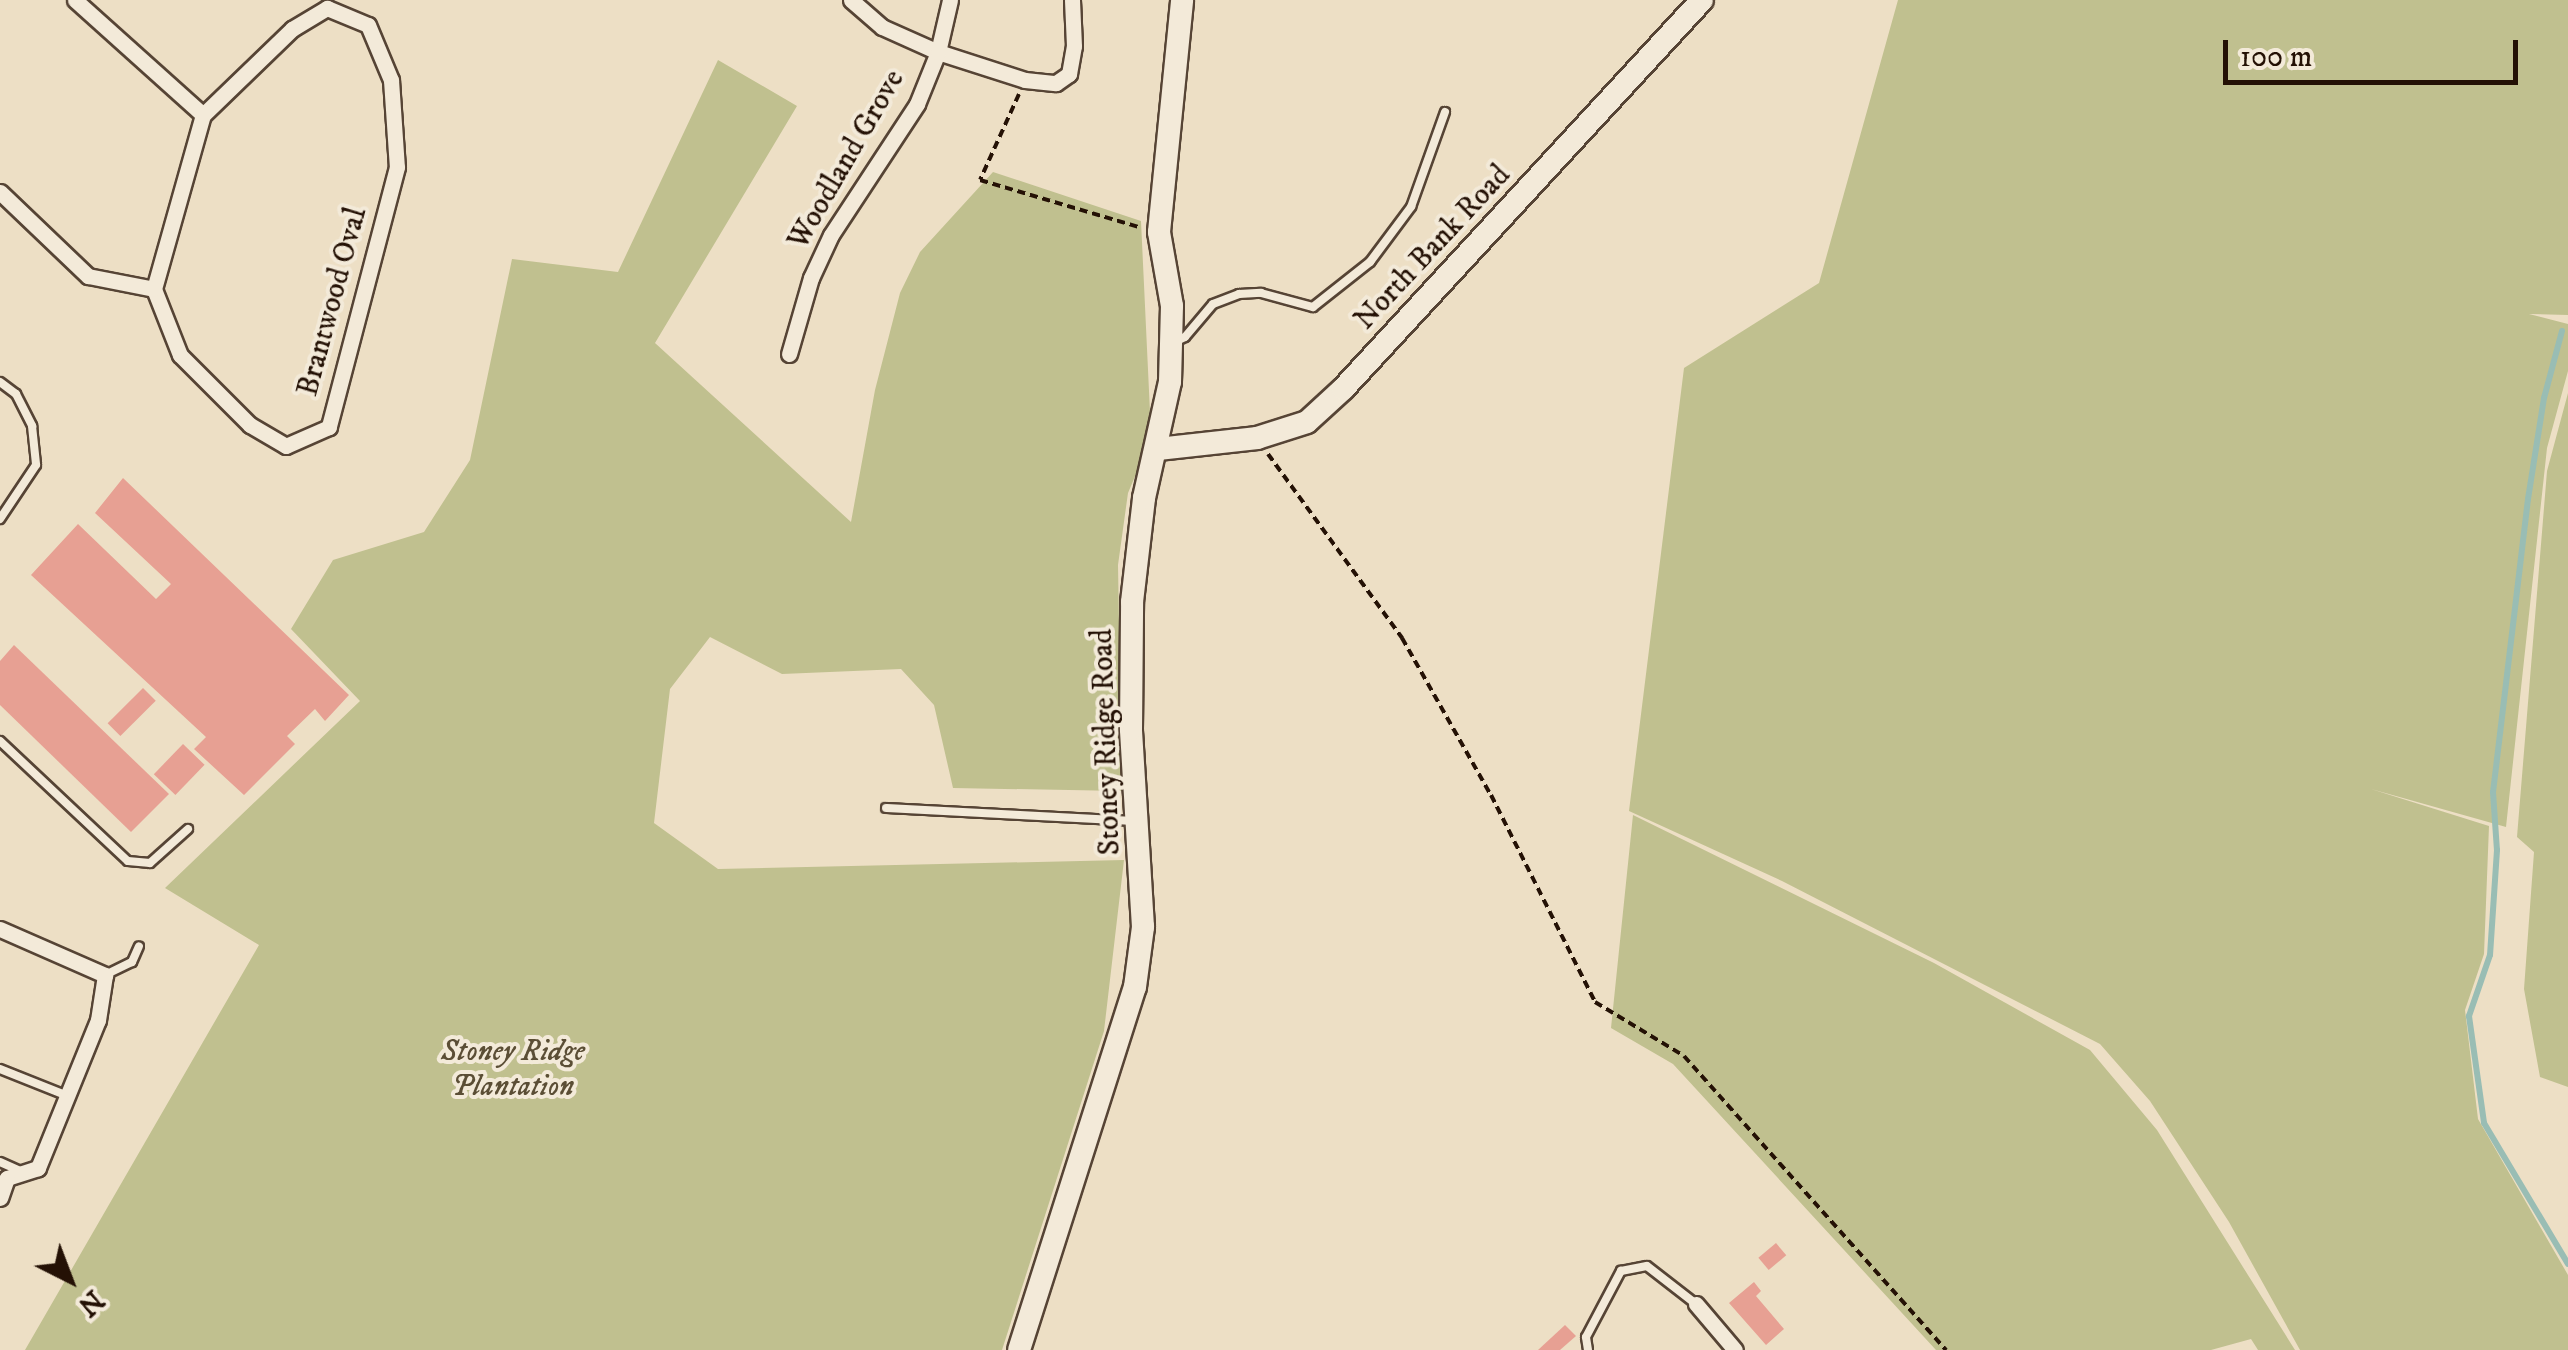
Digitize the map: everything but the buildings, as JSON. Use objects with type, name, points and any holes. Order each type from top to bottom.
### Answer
[{"type":"street","points":[[0,192],[88,276],[154,290],[203,114],[75,0]]},
{"type":"street","points":[[851,0],[882,26],[938,52],[1025,80],[1056,83],[1069,74],[1074,46],[1072,0]]},
{"type":"street","name":"Woodland Grove","points":[[788,354],[810,278],[831,234],[917,104],[938,52],[950,0]]},
{"type":"street","name":"Stoney Ridge Road","points":[[1019,1350],[1135,988],[1143,927],[1140,822],[1131,729],[1132,602],[1144,498],[1170,382],[1172,306],[1159,232],[1182,0]]},
{"type":"street","name":"North Bank Road","points":[[1158,449],[1257,438],[1307,422],[1343,389],[1702,0]]},
{"type":"street","name":"Brantwood Oval","points":[[154,290],[180,355],[250,425],[286,446],[329,427],[397,167],[391,80],[368,25],[327,8],[292,29],[203,114]]},
{"type":"street","points":[[0,929],[105,975],[98,1020],[38,1168],[8,1178],[0,1198]]},
{"type":"street","points":[[1696,1304],[1735,1350]]},
{"type":"lane","points":[[1171,344],[1185,337],[1213,304],[1239,294],[1261,293],[1312,308],[1370,262],[1410,207],[1445,112]]},
{"type":"lane","points":[[0,382],[16,394],[32,426],[36,465],[0,519]]},
{"type":"lane","points":[[0,742],[128,861],[150,863],[188,829]]},
{"type":"lane","points":[[886,808],[1140,822]]},
{"type":"lane","points":[[105,975],[132,962],[139,946]]},
{"type":"lane","points":[[0,1069],[68,1096]]},
{"type":"lane","points":[[0,1162],[24,1173]]},
{"type":"lane","points":[[1584,1349],[1621,1271],[1646,1266],[1696,1304]]},
{"type":"path","points":[[1025,80],[980,180],[1159,232]]},
{"type":"path","points":[[1257,438],[1402,638],[1491,795],[1595,1002],[1684,1056],[1946,1350]]},
{"type":"green space","points":[[1898,0],[2568,0],[2568,315],[2529,314],[2568,324],[2568,371],[2547,448],[2506,827],[2371,789],[2489,826],[2484,954],[2465,1010],[2478,1119],[2568,1275],[2568,1350],[2300,1350],[2229,1222],[2150,1101],[2100,1044],[1782,881],[1629,811],[1684,368],[1819,283]]},
{"type":"green space","name":"Stoney Ridge Plantation","points":[[718,60],[797,106],[655,343],[851,522],[875,390],[900,293],[920,252],[993,172],[1141,221],[1150,412],[1141,462],[1128,493],[1118,565],[1122,791],[953,788],[934,705],[901,669],[782,674],[710,637],[670,689],[654,823],[718,869],[1124,860],[1104,1031],[1002,1350],[25,1350],[259,945],[165,888],[360,701],[291,629],[333,560],[424,532],[470,460],[512,259],[618,272]]},
{"type":"green space","points":[[2568,393],[2568,1087],[2540,1077],[2524,989],[2534,852],[2517,837],[2547,471]]},
{"type":"green space","points":[[1633,815],[1934,963],[2090,1050],[2157,1130],[2295,1350],[2258,1350],[2251,1339],[2211,1350],[1936,1350],[1673,1064],[1611,1028]]},
{"type":"waterway","points":[[2562,331],[2544,398],[2528,499],[2493,792],[2497,850],[2490,955],[2469,1016],[2484,1123],[2568,1264]]}]
